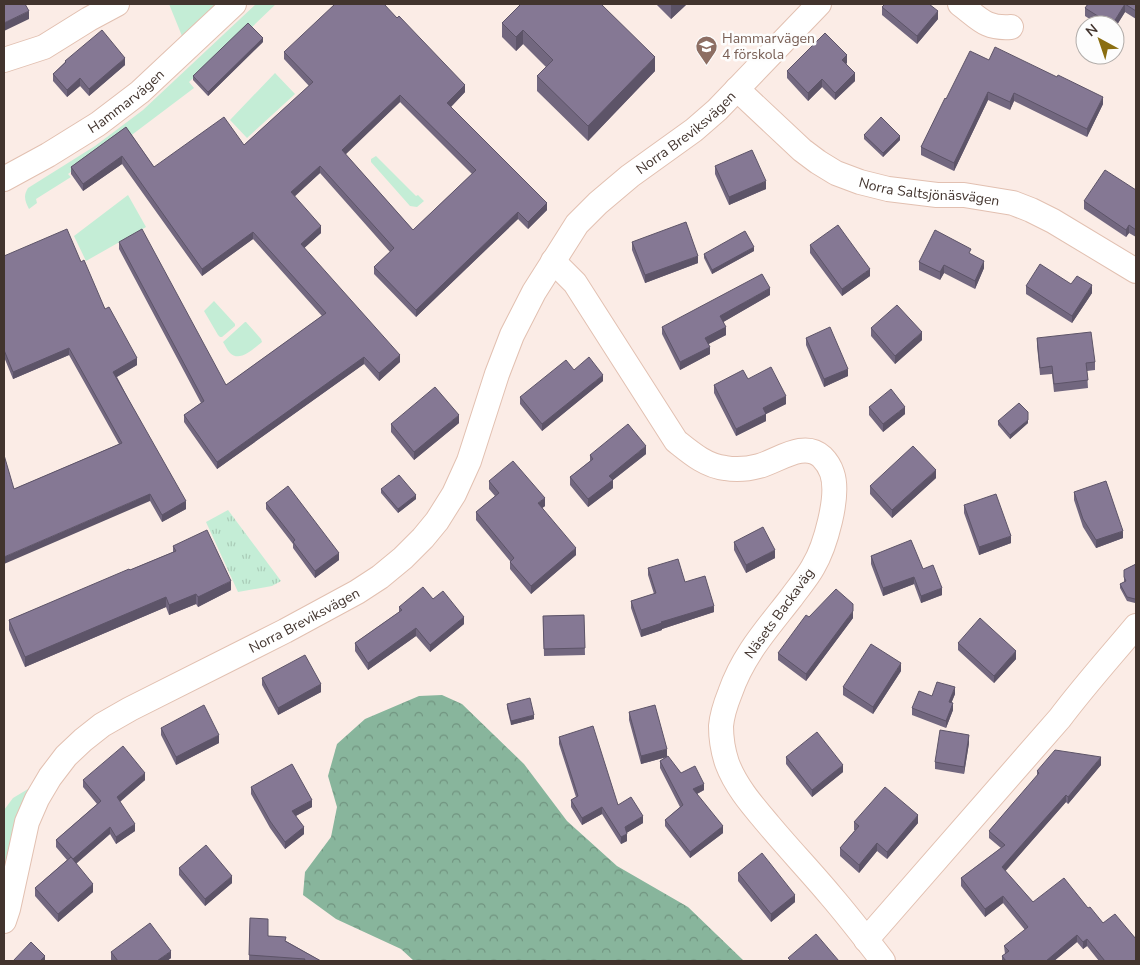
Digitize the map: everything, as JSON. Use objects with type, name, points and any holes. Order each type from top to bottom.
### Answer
[{"type":"street","points":[[4,60],[44,47],[117,4]]},
{"type":"street","name":"Hammarvägen","points":[[4,179],[48,155],[98,124],[140,92],[234,4]]},
{"type":"street","name":"Norra Breviksvägen","points":[[4,921],[27,822],[37,799],[50,777],[66,756],[102,725],[357,592],[380,577],[403,558],[423,538],[454,494],[469,461],[497,374],[512,335],[534,292],[577,224],[630,176],[694,130],[716,110],[819,4]]},
{"type":"street","points":[[960,4],[987,25],[999,28],[1011,27]]},
{"type":"street","name":"Norra Saltsjönäsvägen","points":[[737,89],[802,150],[836,173],[860,182],[888,189],[937,195],[964,195],[1013,203],[1053,221],[1136,271]]},
{"type":"street","name":"Näsets Backaväg","points":[[553,261],[574,283],[676,441],[695,456],[709,464],[724,468],[742,469],[759,466],[805,450],[820,456],[830,467],[834,485],[834,503],[820,554],[804,580],[744,660],[726,703],[721,723],[722,744],[735,780],[749,801],[832,897],[883,961]]},
{"type":"street","points":[[866,940],[1060,718],[1136,626]]},
{"type":"green space","points":[[169,4],[216,4],[182,36]]},
{"type":"green space","points":[[256,4],[276,4],[251,28],[248,25],[189,82],[194,88],[129,137],[125,133],[68,174],[71,177],[36,199],[37,203],[29,209],[25,198],[28,188],[95,146],[143,110]]},
{"type":"green space","points":[[275,73],[295,94],[247,138],[230,120]]},
{"type":"green space","points":[[376,156],[416,196],[418,195],[424,201],[417,207],[410,206],[371,162],[371,159]]},
{"type":"green space","points":[[128,195],[146,227],[86,261],[74,236]]},
{"type":"green space","points":[[214,301],[235,324],[222,337],[218,335],[204,311]]},
{"type":"green space","points":[[245,322],[262,342],[247,354],[234,356],[223,342]]},
{"type":"green space","points":[[228,510],[281,581],[272,586],[238,592],[206,522]]},
{"type":"green space","points":[[442,695],[462,704],[524,764],[567,821],[617,866],[688,907],[744,961],[414,961],[401,949],[336,919],[303,895],[305,872],[331,837],[337,807],[328,776],[337,744],[365,719],[419,696]]},
{"type":"green space","points":[[33,786],[18,816],[4,868],[4,810],[13,798]]},
{"type":"building","points":[[4,4],[25,4],[29,11],[4,23]]},
{"type":"building","points":[[335,4],[384,4],[397,18],[399,16],[465,85],[447,103],[547,203],[528,222],[518,212],[416,310],[374,267],[394,248],[320,166],[291,192],[321,226],[301,244],[400,355],[379,373],[364,357],[217,462],[184,415],[204,401],[119,242],[142,229],[226,385],[326,313],[253,232],[202,269],[122,156],[83,184],[71,167],[126,127],[154,167],[224,117],[244,145],[313,82],[284,52]],"holes":[[[400,95],[476,170],[413,230],[342,150]]]},
{"type":"building","points":[[521,4],[601,4],[655,57],[588,126],[537,76],[553,60],[523,30],[516,37],[502,23]]},
{"type":"building","points":[[885,4],[929,4],[938,11],[917,36],[882,7]]},
{"type":"building","points":[[1088,4],[1125,4],[1118,15],[1096,15],[1085,8]]},
{"type":"building","points":[[1125,4],[1136,4],[1136,11]]},
{"type":"building","points":[[248,23],[263,38],[208,92],[193,76]]},
{"type":"building","points":[[102,30],[125,58],[89,89],[80,78],[67,90],[53,74],[65,61]]},
{"type":"building","points":[[825,33],[847,55],[842,60],[855,73],[835,93],[822,79],[808,93],[787,71]]},
{"type":"building","points":[[995,47],[1103,97],[1087,129],[1014,93],[1010,102],[988,92],[954,163],[921,147],[970,51],[989,60]]},
{"type":"building","points":[[881,117],[900,136],[883,153],[864,135]]},
{"type":"building","points":[[752,150],[766,181],[729,197],[715,166]]},
{"type":"building","points":[[1105,170],[1136,190],[1136,230],[1129,225],[1126,230],[1084,201]]},
{"type":"building","points":[[686,222],[698,256],[645,275],[632,242]]},
{"type":"building","points":[[838,225],[870,269],[842,289],[810,245]]},
{"type":"building","points":[[67,229],[81,262],[84,260],[105,309],[109,307],[137,358],[113,372],[186,501],[162,515],[150,494],[4,557],[4,455],[14,489],[122,443],[69,348],[13,372],[4,350],[4,256]]},
{"type":"building","points":[[935,230],[971,249],[969,253],[984,261],[975,281],[944,265],[940,272],[919,262]]},
{"type":"building","points":[[745,231],[754,247],[712,270],[704,254]]},
{"type":"building","points":[[1040,264],[1071,284],[1077,276],[1092,285],[1072,316],[1026,286]]},
{"type":"building","points":[[762,274],[770,288],[720,316],[726,327],[705,338],[710,347],[680,362],[662,327]]},
{"type":"building","points":[[897,305],[922,332],[895,356],[871,328]]},
{"type":"building","points":[[830,327],[848,369],[824,379],[806,338]]},
{"type":"building","points":[[1091,332],[1095,362],[1086,363],[1088,380],[1054,384],[1052,366],[1040,368],[1037,338]]},
{"type":"building","points":[[589,357],[603,375],[542,424],[520,397],[566,360],[574,370]]},
{"type":"building","points":[[771,367],[786,396],[763,408],[766,414],[736,429],[714,385],[743,370],[748,379]]},
{"type":"building","points":[[435,387],[459,415],[414,452],[391,424]]},
{"type":"building","points":[[891,389],[905,407],[883,424],[869,407]]},
{"type":"building","points":[[1019,403],[1028,412],[1028,420],[1010,435],[998,421]]},
{"type":"building","points":[[628,424],[646,446],[609,476],[613,480],[588,499],[570,477],[593,459],[590,455]]},
{"type":"building","points":[[913,446],[936,470],[892,510],[870,486]]},
{"type":"building","points":[[513,461],[545,498],[538,503],[576,548],[531,586],[510,562],[514,558],[476,512],[499,493],[489,481]]},
{"type":"building","points":[[399,475],[416,495],[398,509],[381,489]]},
{"type":"building","points":[[1106,481],[1123,531],[1096,540],[1083,519],[1074,492]]},
{"type":"building","points":[[288,486],[339,553],[315,571],[293,542],[295,540],[266,503]]},
{"type":"building","points":[[996,494],[1011,536],[979,547],[964,505]]},
{"type":"building","points":[[763,527],[775,550],[746,565],[734,542]]},
{"type":"building","points":[[207,530],[231,581],[198,597],[196,594],[169,605],[166,597],[25,657],[9,620],[176,551],[173,546]]},
{"type":"building","points":[[911,540],[923,569],[933,565],[942,588],[921,596],[914,577],[883,588],[871,556]]},
{"type":"building","points":[[678,559],[685,582],[705,576],[714,606],[641,630],[631,601],[656,593],[648,568]]},
{"type":"building","points":[[1136,564],[1135,599],[1127,597],[1120,584],[1126,581],[1124,570]]},
{"type":"building","points":[[423,587],[433,599],[443,591],[464,617],[430,645],[416,628],[368,663],[355,643],[402,610],[399,607]]},
{"type":"building","points":[[836,589],[853,604],[853,611],[806,674],[778,653],[806,615],[809,617]]},
{"type":"building","points":[[584,615],[585,648],[544,649],[543,616]]},
{"type":"building","points":[[980,618],[1016,651],[994,676],[958,643]]},
{"type":"building","points":[[871,644],[901,663],[873,707],[843,687]]},
{"type":"building","points":[[305,655],[321,684],[278,708],[262,678]]},
{"type":"building","points":[[937,682],[955,687],[949,702],[953,703],[946,721],[912,708],[919,691],[932,696]]},
{"type":"building","points":[[530,698],[534,715],[511,721],[507,704]]},
{"type":"building","points":[[204,705],[219,735],[176,757],[161,728]]},
{"type":"building","points":[[655,705],[667,749],[641,756],[629,712]]},
{"type":"building","points":[[593,726],[618,805],[631,797],[643,816],[625,827],[627,834],[621,837],[602,807],[582,818],[571,800],[578,796],[559,737]]},
{"type":"building","points":[[940,730],[969,735],[964,767],[935,762]]},
{"type":"building","points":[[817,732],[843,765],[812,790],[786,757]]},
{"type":"building","points":[[123,746],[145,773],[117,797],[135,824],[116,837],[110,827],[73,859],[56,840],[101,801],[83,780]]},
{"type":"building","points":[[1055,750],[1101,757],[1068,797],[1066,795],[1002,867],[1033,902],[1064,878],[1088,908],[1090,907],[1103,923],[1115,914],[1136,939],[1136,961],[1105,961],[1087,939],[1083,942],[1077,935],[1046,961],[1006,961],[1002,956],[1009,951],[1004,946],[1028,927],[1003,896],[985,909],[961,878],[1005,845],[989,831],[1039,773],[1037,771]]},
{"type":"building","points":[[668,756],[681,773],[695,766],[704,784],[693,789],[723,826],[690,852],[665,820],[683,805],[660,761]]},
{"type":"building","points":[[292,764],[312,800],[292,811],[304,827],[285,842],[270,821],[251,787]]},
{"type":"building","points":[[885,787],[918,815],[887,852],[877,843],[859,865],[840,848],[859,826],[854,822]]},
{"type":"building","points":[[206,845],[232,876],[205,899],[179,868]]},
{"type":"building","points":[[762,853],[795,895],[771,914],[738,873]]},
{"type":"building","points":[[71,857],[93,884],[58,914],[35,888]]},
{"type":"building","points":[[250,918],[268,919],[268,936],[286,937],[285,941],[321,961],[249,955]]},
{"type":"building","points":[[150,923],[171,951],[157,961],[118,961],[111,952]]},
{"type":"building","points":[[816,934],[839,961],[791,961],[788,958]]},
{"type":"building","points":[[31,942],[45,956],[40,961],[13,961]]},
{"type":"place","name":"Hammarvägen 4 förskola","points":[[706,65]]}]
